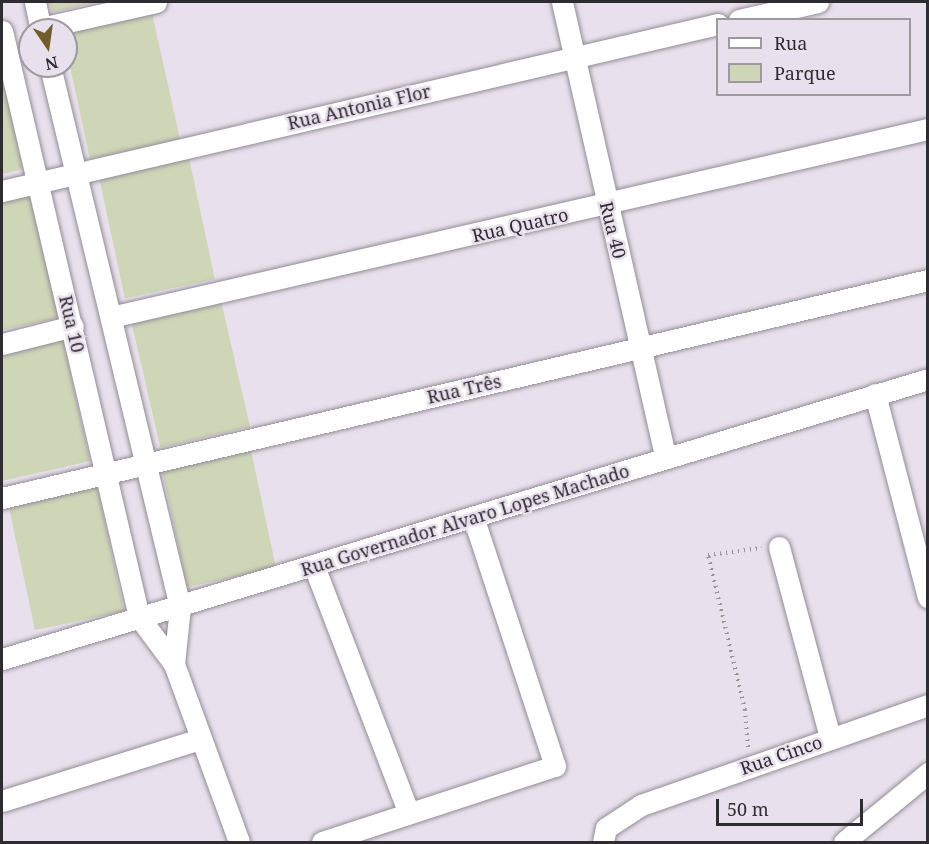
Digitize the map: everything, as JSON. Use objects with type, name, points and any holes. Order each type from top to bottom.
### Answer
[{"type":"street","points":[[35,2],[39,18]]},
{"type":"street","points":[[78,20],[156,2]]},
{"type":"street","name":"Rua 40","points":[[562,2],[666,458]]},
{"type":"street","points":[[748,18],[818,2]]},
{"type":"street","name":"Rua Antonia Flor","points":[[2,191],[716,24]]},
{"type":"street","name":"Rua 10","points":[[2,33],[40,182],[139,617]]},
{"type":"street","points":[[53,78],[180,607],[174,663]]},
{"type":"street","name":"Rua Quatro","points":[[111,317],[607,205],[927,129]]},
{"type":"street","name":"Rua Três","points":[[2,498],[146,462],[927,280]]},
{"type":"street","points":[[2,344],[73,326]]},
{"type":"street","name":"Rua Governador Alvaro Lopes Machado","points":[[2,659],[139,617],[180,607],[927,379]]},
{"type":"street","points":[[874,394],[921,547],[927,597]]},
{"type":"street","points":[[322,843],[555,766],[473,517]]},
{"type":"street","points":[[779,547],[830,738]]},
{"type":"street","points":[[314,566],[410,813]]},
{"type":"street","points":[[139,617],[174,663],[239,843]]},
{"type":"street","name":"Rua Cinco","points":[[604,835],[641,805],[927,705]]},
{"type":"street","points":[[2,801],[200,739]]},
{"type":"street","points":[[844,843],[927,773]]},
{"type":"path","points":[[749,766],[745,710],[708,555],[779,547]]},
{"type":"green space","points":[[49,2],[99,2],[52,12]]},
{"type":"green space","points":[[152,13],[180,139],[90,159],[72,78],[78,78],[78,29]]},
{"type":"green space","points":[[2,70],[23,169],[2,174]]},
{"type":"green space","points":[[188,153],[215,279],[125,298],[98,172]]},
{"type":"green space","points":[[36,190],[64,317],[2,330],[2,198]]},
{"type":"green space","points":[[221,301],[250,427],[160,447],[131,322]]},
{"type":"green space","points":[[62,335],[90,461],[2,481],[2,348]]},
{"type":"green space","points":[[249,441],[276,568],[187,587],[160,460]]},
{"type":"green space","points":[[97,484],[124,611],[35,630],[8,503]]}]
